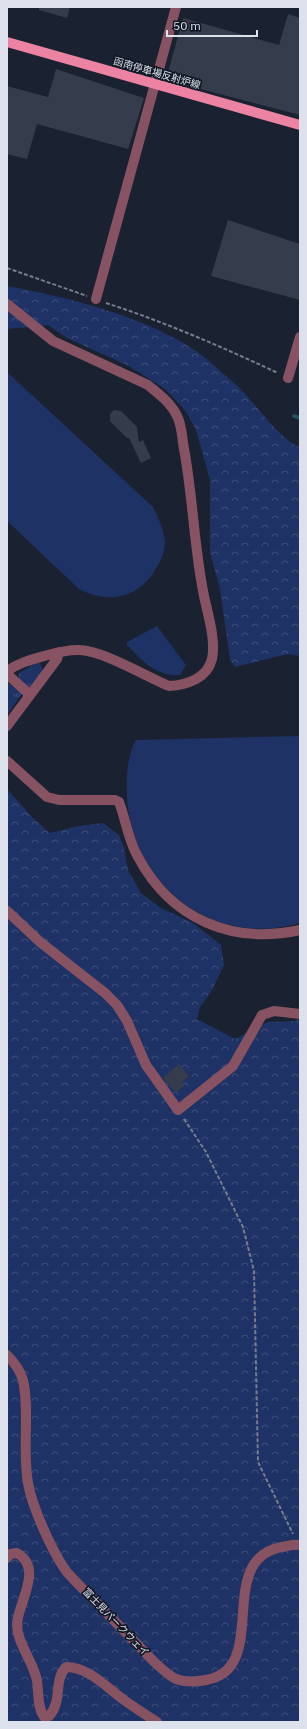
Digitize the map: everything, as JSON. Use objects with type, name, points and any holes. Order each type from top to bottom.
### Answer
[{"type":"main road","name":"函南停車場反射炉線","points":[[7,42],[300,125]]},
{"type":"street","points":[[96,299],[176,7]]},
{"type":"street","points":[[7,304],[53,340],[129,374],[148,385],[162,396],[178,416],[188,468],[196,544],[213,642],[212,659],[208,668],[192,683],[169,686],[95,652],[80,650],[59,652],[19,663],[7,673],[30,695]]},
{"type":"street","points":[[288,378],[300,337]]},
{"type":"street","points":[[7,726],[57,659],[59,652]]},
{"type":"street","points":[[7,761],[47,797],[59,800],[115,800],[119,802],[137,857],[151,880],[173,903],[189,915],[213,926],[234,932],[264,935],[300,930]]},
{"type":"street","points":[[7,911],[40,942],[105,993],[117,1005],[127,1021],[146,1065],[178,1110],[233,1066],[262,1016],[274,1011],[300,1014]]},
{"type":"street","name":"富士見パークウェイ","points":[[7,1355],[15,1362],[23,1380],[25,1399],[25,1462],[28,1484],[40,1522],[66,1571],[149,1657],[173,1677],[184,1681],[194,1682],[212,1679],[226,1670],[236,1659],[240,1645],[242,1614],[247,1580],[254,1563],[263,1553],[272,1549],[299,1545]]},
{"type":"street","points":[[7,1558],[10,1554],[17,1553],[24,1558],[28,1565],[29,1581],[17,1623],[23,1647],[37,1681],[41,1712],[44,1717],[49,1716],[57,1705],[61,1673],[66,1667],[75,1667],[87,1672],[125,1701],[157,1722]]},
{"type":"path","points":[[7,268],[135,312],[223,348],[288,378]]},
{"type":"path","points":[[178,1110],[206,1152],[243,1227],[254,1271],[258,1462],[299,1545]]},
{"type":"green space","points":[[7,286],[54,296],[102,309],[126,317],[170,336],[196,351],[212,364],[241,389],[283,436],[300,447],[300,656],[288,654],[235,667],[230,660],[220,589],[210,553],[210,480],[196,430],[185,410],[165,389],[129,366],[67,338],[48,325],[7,329]]},
{"type":"green space","points":[[7,372],[153,507],[159,519],[165,546],[161,560],[148,580],[131,593],[111,597],[90,594],[79,589],[7,521]]},
{"type":"green space","points":[[157,626],[186,665],[180,675],[171,675],[157,670],[144,662],[127,645],[127,642]]},
{"type":"green space","points":[[40,663],[43,670],[30,687],[27,687],[19,680],[19,673],[35,664]]},
{"type":"green space","points":[[8,683],[21,693],[21,695],[7,715],[7,684]]},
{"type":"green space","points":[[300,736],[300,923],[268,929],[237,926],[208,917],[182,902],[161,882],[143,857],[132,828],[127,796],[127,774],[129,760],[136,740]]},
{"type":"green space","points":[[7,789],[33,818],[50,833],[79,826],[103,823],[119,835],[124,848],[128,870],[141,893],[161,908],[193,923],[221,945],[224,965],[211,992],[200,1007],[197,1019],[235,1039],[268,1022],[295,1021],[300,1019],[300,1722],[7,1722]]},
{"type":"building","points":[[39,7],[70,7],[67,18],[39,10]]},
{"type":"building","points":[[288,14],[300,18],[300,115],[166,80],[183,18],[279,45]]},
{"type":"building","points":[[56,69],[144,98],[128,149],[37,124],[27,159],[7,154],[7,86],[48,97]]},
{"type":"building","points":[[228,220],[300,244],[300,300],[211,276]]},
{"type":"building","points":[[114,410],[121,411],[137,427],[139,442],[143,440],[151,458],[141,463],[129,438],[127,438],[110,421],[110,414]]},
{"type":"building","points":[[179,1064],[189,1076],[182,1082],[185,1085],[176,1093],[163,1078]]},
{"type":"waterway","points":[[294,416],[300,418]]}]
